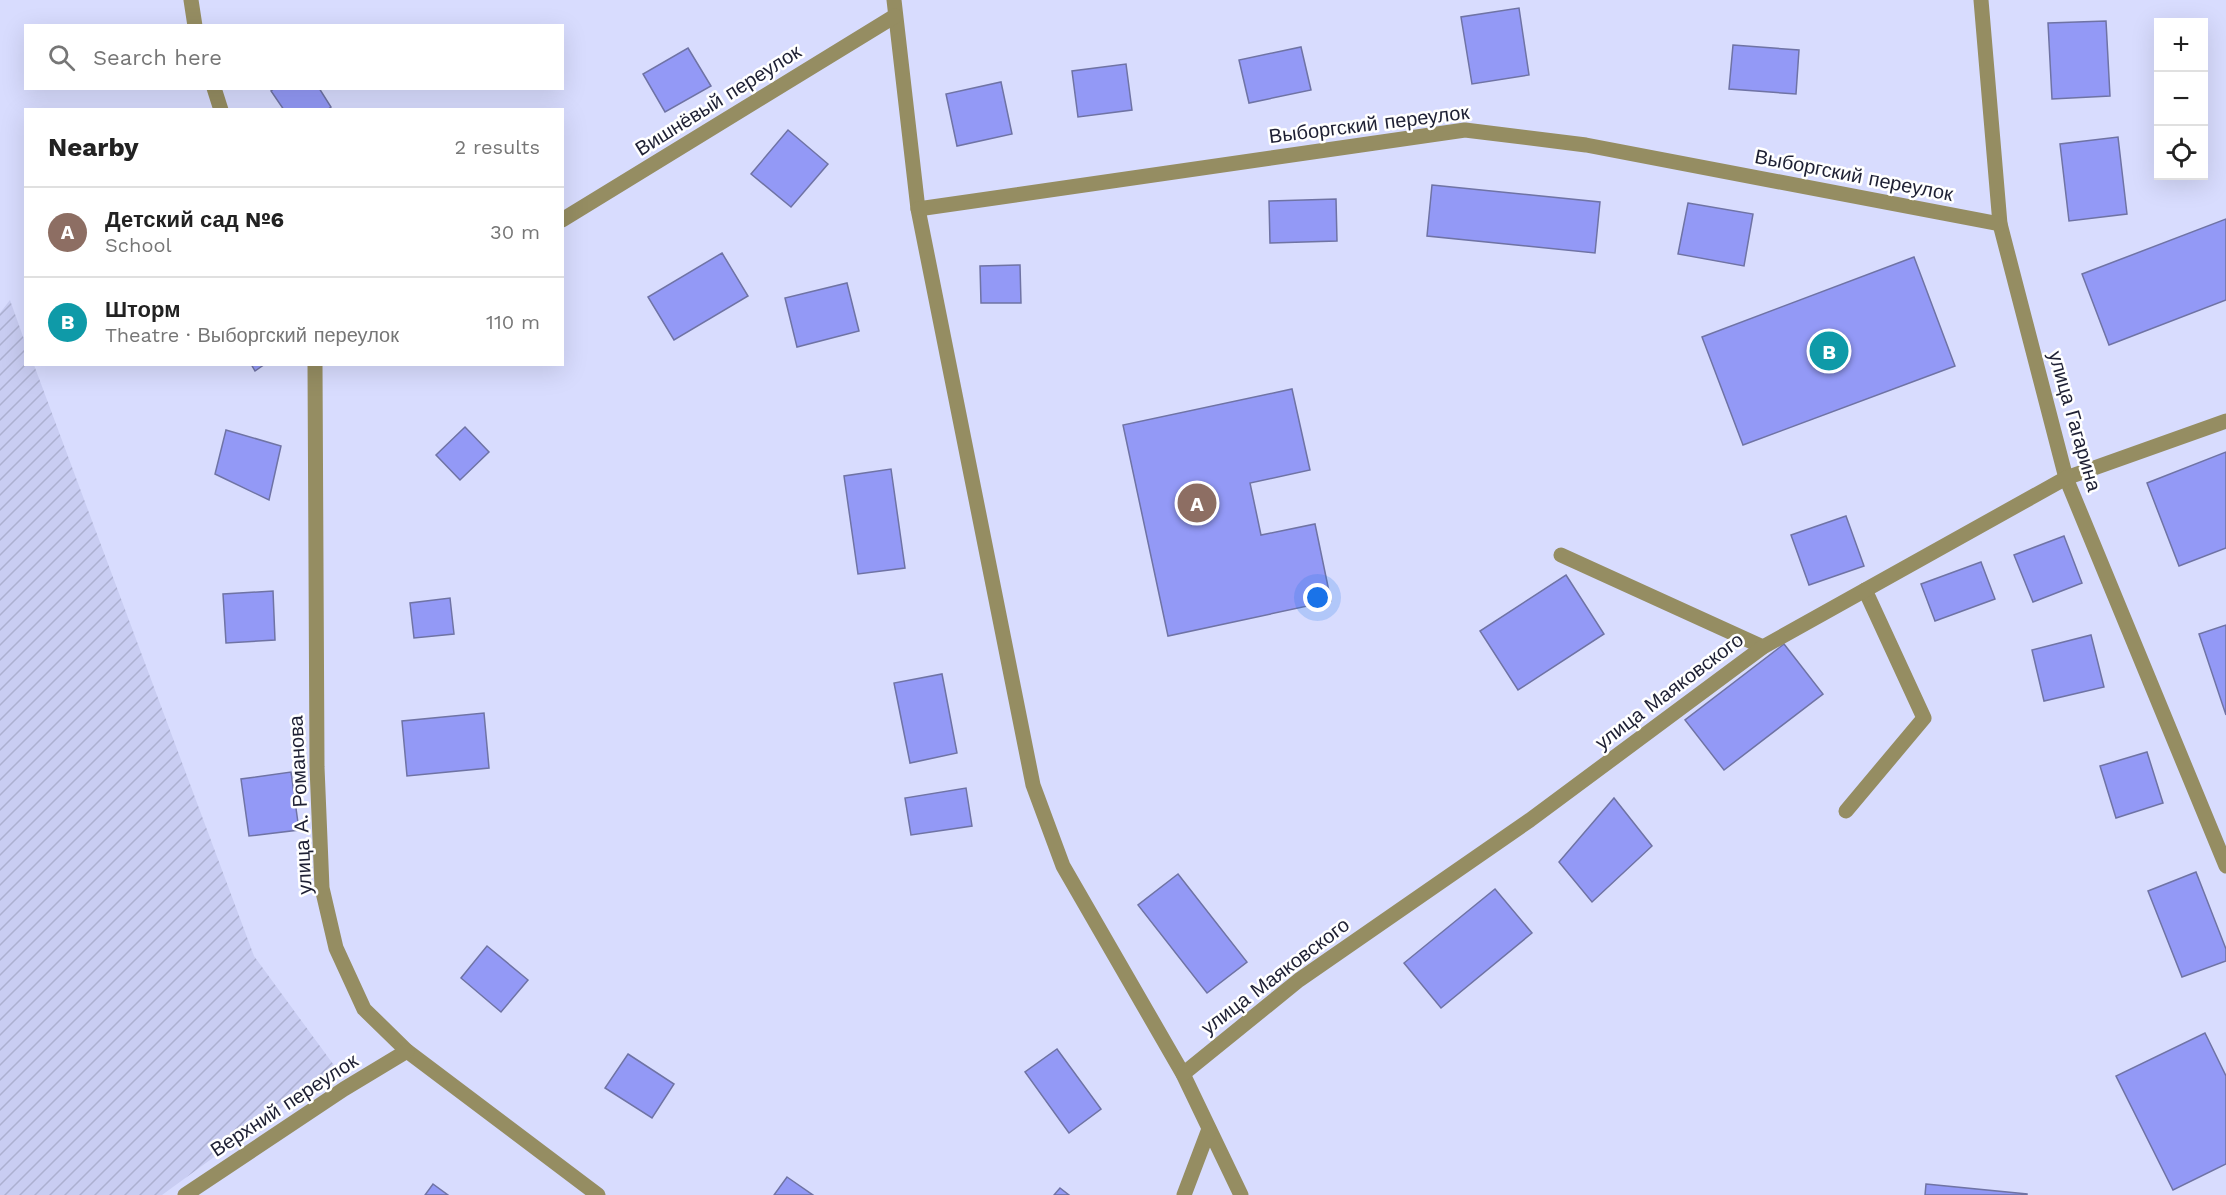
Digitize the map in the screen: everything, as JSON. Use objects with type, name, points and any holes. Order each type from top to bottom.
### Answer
[{"type":"street","points":[[191,0],[195,24]]},
{"type":"street","points":[[894,0],[918,209],[1033,785],[1063,866],[1184,1074],[1241,1195]]},
{"type":"street","name":"улица Гагарина","points":[[1982,0],[2000,224],[2066,478],[2226,866]]},
{"type":"street","name":"Вишнёвый переулок","points":[[564,219],[895,16]]},
{"type":"street","points":[[215,90],[220,108]]},
{"type":"street","name":"Выборгский переулок","points":[[918,209],[1466,130],[1586,145],[2000,224]]},
{"type":"street","name":"улица А. Романова","points":[[315,366],[317,767],[322,888],[336,948],[363,1009],[407,1051],[598,1195]]},
{"type":"street","name":"улица Маяковского","points":[[1184,1074],[1299,980],[1530,820],[1763,647],[2066,478],[2226,421]]},
{"type":"street","points":[[1561,555],[1763,647]]},
{"type":"street","points":[[1846,811],[1924,718],[1865,590]]},
{"type":"street","name":"Верхний переулок","points":[[185,1195],[344,1089],[407,1051]]},
{"type":"street","points":[[1184,1195],[1209,1129]]},
{"type":"shaded area","points":[[10,300],[24,339],[24,366],[34,366],[254,956],[336,1068],[162,1195],[0,1195],[0,313]]},
{"type":"building","points":[[1519,8],[1529,75],[1472,84],[1461,17]]},
{"type":"building","points":[[2106,21],[2110,96],[2052,99],[2048,23]]},
{"type":"building","points":[[1733,45],[1799,50],[1796,94],[1729,89]]},
{"type":"building","points":[[1301,47],[1311,90],[1249,103],[1239,60]]},
{"type":"building","points":[[688,48],[711,86],[665,112],[643,74]]},
{"type":"building","points":[[1126,64],[1132,110],[1078,117],[1072,71]]},
{"type":"building","points":[[1001,82],[1012,134],[957,146],[946,94]]},
{"type":"building","points":[[320,90],[331,107],[283,108],[271,91]]},
{"type":"building","points":[[788,130],[828,164],[791,207],[751,174]]},
{"type":"building","points":[[2118,137],[2127,214],[2069,221],[2060,144]]},
{"type":"building","points":[[1432,185],[1600,202],[1595,253],[1427,236]]},
{"type":"building","points":[[1336,199],[1337,241],[1270,243],[1269,201]]},
{"type":"building","points":[[1688,203],[1753,214],[1744,266],[1678,254]]},
{"type":"building","points":[[2226,219],[2226,300],[2109,345],[2082,274]]},
{"type":"building","points":[[722,253],[748,296],[674,340],[648,297]]},
{"type":"building","points":[[1914,257],[1955,366],[1743,445],[1702,337]]},
{"type":"building","points":[[1020,265],[1021,303],[981,303],[980,266]]},
{"type":"building","points":[[847,283],[859,331],[797,347],[785,298]]},
{"type":"building","points":[[252,366],[262,366],[255,371]]},
{"type":"building","points":[[1292,389],[1310,470],[1250,483],[1261,535],[1315,524],[1331,601],[1168,636],[1123,425]]},
{"type":"building","points":[[465,427],[489,452],[460,480],[436,455]]},
{"type":"building","points":[[226,430],[281,446],[269,500],[215,474]]},
{"type":"building","points":[[2226,452],[2226,548],[2179,566],[2147,483]]},
{"type":"building","points":[[891,469],[905,568],[858,574],[844,476]]},
{"type":"building","points":[[1846,516],[1864,566],[1809,585],[1791,535]]},
{"type":"building","points":[[2064,536],[2082,583],[2033,602],[2014,555]]},
{"type":"building","points":[[1981,562],[1995,599],[1935,621],[1921,584]]},
{"type":"building","points":[[1566,575],[1604,634],[1518,690],[1480,631]]},
{"type":"building","points":[[273,591],[275,640],[226,643],[223,594]]},
{"type":"building","points":[[450,598],[454,634],[414,638],[410,603]]},
{"type":"building","points":[[2226,625],[2226,715],[2199,634]]},
{"type":"building","points":[[2091,635],[2104,687],[2044,701],[2032,650]]},
{"type":"building","points":[[1784,644],[1823,694],[1724,770],[1685,720]]},
{"type":"building","points":[[942,674],[957,753],[910,763],[894,683]]},
{"type":"building","points":[[484,713],[489,768],[407,776],[402,721]]},
{"type":"building","points":[[2147,752],[2163,803],[2116,818],[2100,766]]},
{"type":"building","points":[[291,772],[299,830],[249,836],[241,779]]},
{"type":"building","points":[[966,788],[972,826],[911,835],[905,798]]},
{"type":"building","points":[[1614,798],[1652,846],[1592,902],[1559,862]]},
{"type":"building","points":[[2196,872],[2226,949],[2226,961],[2182,977],[2148,891]]},
{"type":"building","points":[[1178,874],[1247,962],[1207,993],[1138,905]]},
{"type":"building","points":[[1495,889],[1532,933],[1441,1008],[1404,963]]},
{"type":"building","points":[[487,946],[528,980],[501,1012],[461,978]]},
{"type":"building","points":[[2205,1033],[2226,1076],[2226,1164],[2173,1190],[2116,1076]]},
{"type":"building","points":[[1057,1049],[1101,1109],[1069,1133],[1025,1072]]},
{"type":"building","points":[[628,1054],[674,1084],[652,1118],[605,1088]]},
{"type":"building","points":[[787,1177],[813,1195],[774,1195]]},
{"type":"building","points":[[433,1184],[448,1195],[425,1195]]},
{"type":"building","points":[[1926,1184],[2027,1194],[2027,1195],[1925,1195]]},
{"type":"building","points":[[1060,1188],[1069,1195],[1054,1195]]},
{"type":"place","name":"Шторм","points":[[1829,351]]},
{"type":"place","name":"Детский сад №6","points":[[1197,503]]}]
